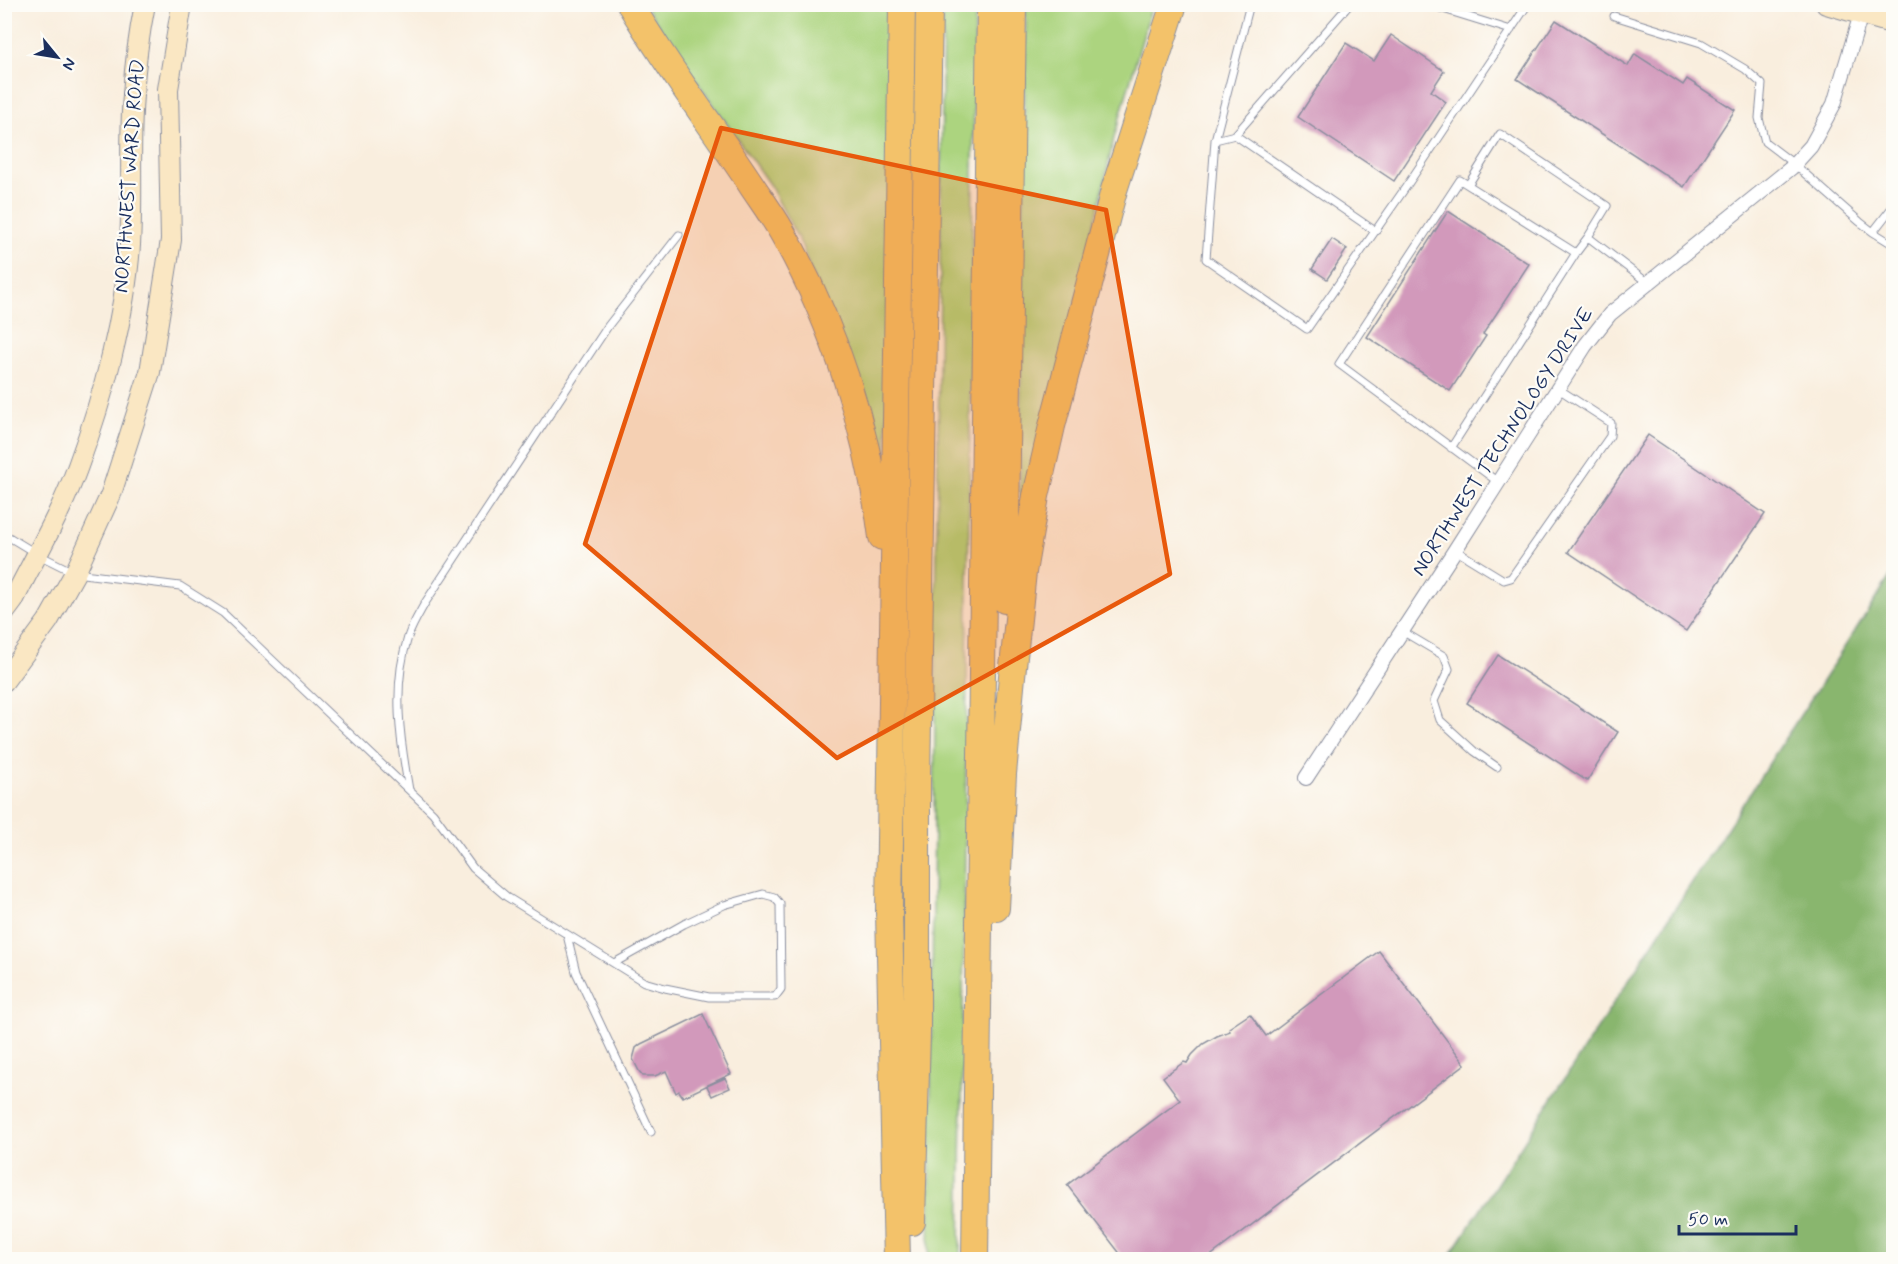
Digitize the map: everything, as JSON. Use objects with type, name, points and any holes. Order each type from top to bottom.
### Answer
[{"type":"highway","points":[[630,4],[782,231],[812,289],[841,361],[866,447],[881,527],[892,618]]},
{"type":"highway","points":[[897,1260],[889,912],[902,4]]},
{"type":"highway","points":[[911,1260],[917,1032],[917,783],[929,4]]},
{"type":"highway","points":[[975,1260],[990,4]]},
{"type":"highway","points":[[1004,774],[1013,4]]},
{"type":"highway","points":[[976,1213],[1004,774],[1023,572],[1036,496],[1052,426],[1114,190],[1174,4]]},
{"type":"street","name":"NORTHWEST WARD ROAD","points":[[4,613],[13,601],[37,554],[78,467],[101,395],[120,318],[130,246],[133,95],[145,4]]},
{"type":"street","name":"NORTHWEST WARD ROAD","points":[[4,681],[48,621],[75,573],[111,495],[150,372],[171,240],[168,89],[182,4]]},
{"type":"street","points":[[1826,4],[1862,9],[1893,24]]},
{"type":"street","name":"NORTHWEST TECHNOLOGY DRIVE","points":[[1306,778],[1455,550],[1557,388],[1610,314],[1794,164],[1810,146],[1834,104],[1862,9]]},
{"type":"lane","points":[[1250,4],[1215,140],[1206,259],[1307,329],[1528,4]]},
{"type":"lane","points":[[1215,140],[1236,135],[1350,4]]},
{"type":"lane","points":[[1427,4],[1511,30]]},
{"type":"lane","points":[[1614,16],[1701,43],[1745,69],[1762,84],[1759,118],[1765,142],[1794,164],[1860,222],[1893,245]]},
{"type":"lane","points":[[1451,447],[1607,206],[1500,134],[1468,185]]},
{"type":"lane","points":[[1236,135],[1375,231]]},
{"type":"lane","points":[[1498,482],[1340,364],[1460,180],[1575,253]]},
{"type":"lane","points":[[1873,232],[1893,205]]},
{"type":"lane","points":[[409,790],[400,745],[398,687],[408,637],[425,603],[608,326],[679,236]]},
{"type":"lane","points":[[1588,237],[1648,283]]},
{"type":"lane","points":[[1455,550],[1504,580],[1511,578],[1610,435],[1611,423],[1557,388]]},
{"type":"lane","points":[[4,534],[75,573],[180,586],[223,613],[433,813],[472,868],[507,897],[567,935],[645,982],[709,997],[775,998],[781,989],[780,904],[774,897],[763,894],[724,905],[684,924],[614,963]]},
{"type":"lane","points":[[1402,631],[1444,656],[1449,669],[1434,701],[1440,720],[1474,752],[1497,768]]},
{"type":"lane","points":[[567,935],[576,972],[651,1132]]},
{"type":"highlighted area","points":[[721,128],[1106,210],[1170,574],[837,758],[585,544]]},
{"type":"green space","points":[[645,5],[892,5],[886,494],[802,246],[771,187]]},
{"type":"green space","points":[[943,5],[975,5],[960,1259],[929,1260]]},
{"type":"green space","points":[[1026,5],[1152,5],[1114,138],[1022,523],[1020,492]]},
{"type":"green space","points":[[1893,572],[1893,1259],[1448,1259]]},
{"type":"building","points":[[1556,20],[1628,66],[1635,54],[1683,85],[1687,79],[1735,110],[1684,187],[1517,79]]},
{"type":"building","points":[[1391,35],[1444,71],[1431,91],[1446,102],[1394,181],[1298,117],[1346,43],[1374,61]]},
{"type":"building","points":[[1448,211],[1529,264],[1483,334],[1486,336],[1450,391],[1367,337]]},
{"type":"building","points":[[1332,239],[1347,249],[1327,279],[1312,269]]},
{"type":"building","points":[[1648,435],[1765,514],[1686,631],[1568,552]]},
{"type":"building","points":[[1498,655],[1618,732],[1587,781],[1467,703]]},
{"type":"building","points":[[1379,951],[1465,1064],[1205,1260],[1125,1260],[1067,1185],[1180,1100],[1163,1077],[1184,1062],[1187,1063],[1203,1044],[1230,1031],[1229,1028],[1250,1014],[1266,1036]]},
{"type":"building","points":[[703,1014],[731,1074],[683,1097],[679,1091],[676,1093],[666,1071],[655,1076],[643,1076],[633,1059],[636,1048]]},
{"type":"building","points":[[725,1078],[730,1088],[712,1096],[707,1086]]}]
